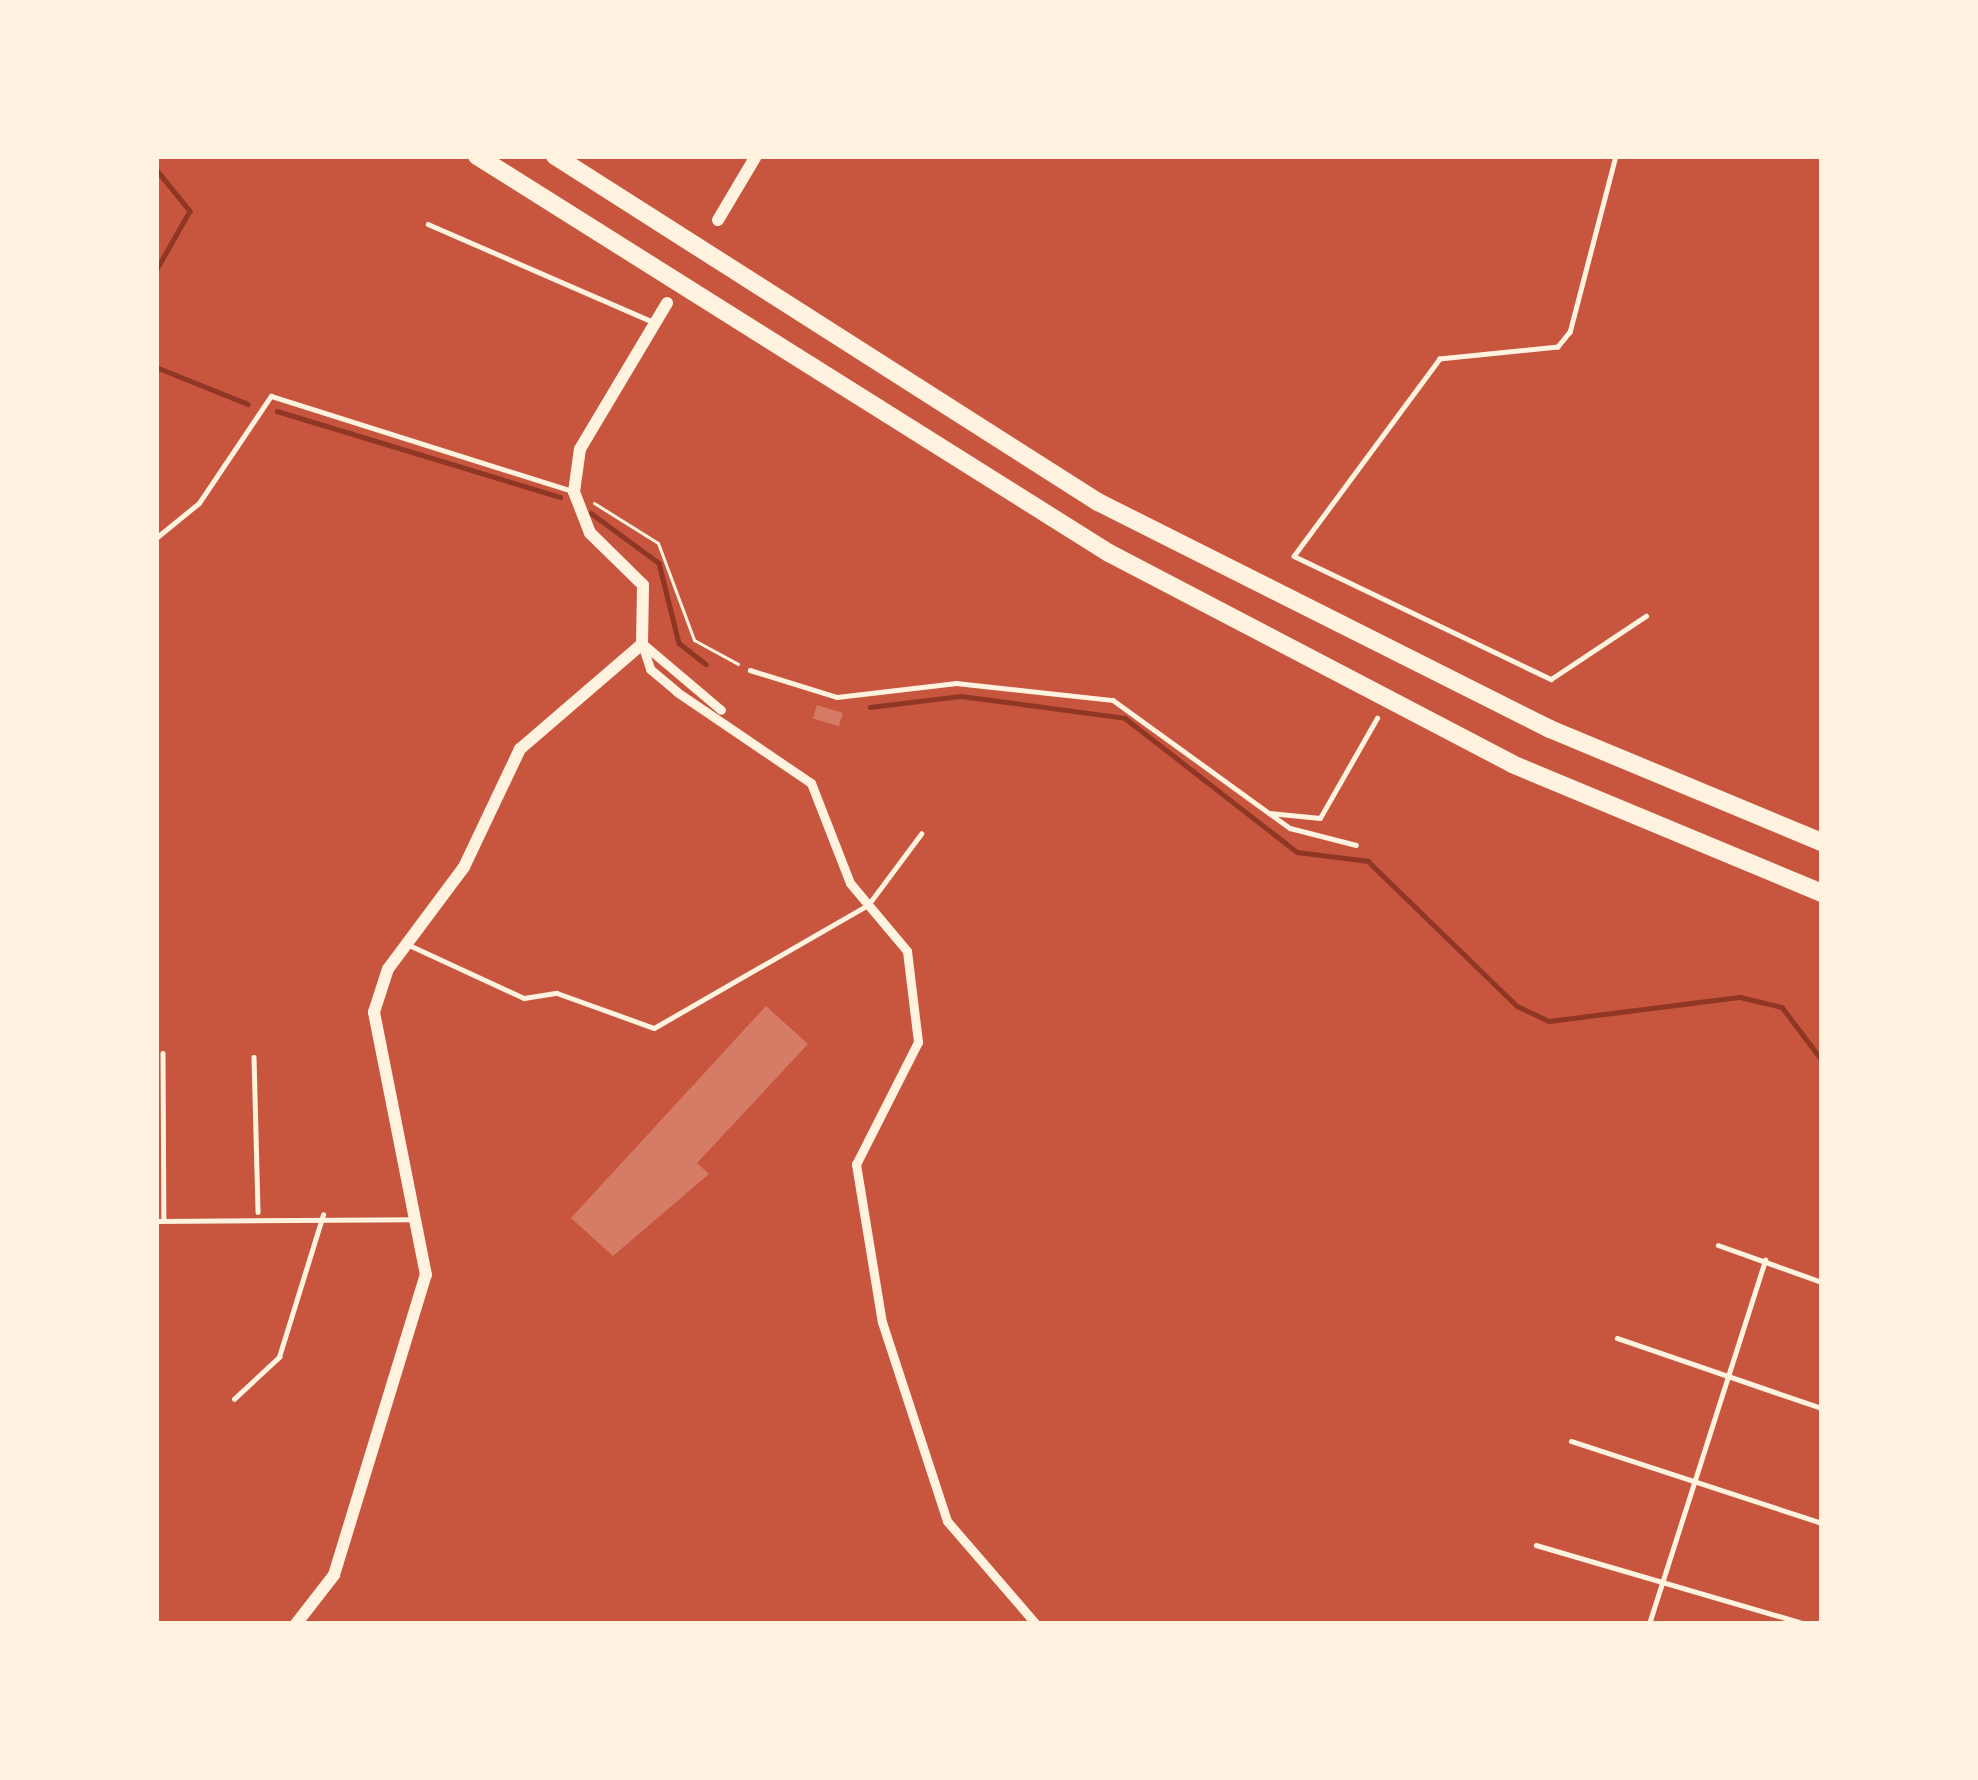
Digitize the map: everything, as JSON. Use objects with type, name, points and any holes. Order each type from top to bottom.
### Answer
[{"type":"highway","points":[[477,156],[714,310],[1109,553],[1399,708],[1822,893]]},
{"type":"highway","points":[[555,156],[1098,502],[1550,729],[1822,842]]},
{"type":"street","points":[[718,220],[756,156]]},
{"type":"street","points":[[667,303],[580,449],[574,492],[590,533],[643,585],[642,644],[650,669],[729,718]]},
{"type":"street","points":[[642,644],[812,783],[868,905],[907,951],[918,1042],[856,1164],[882,1322],[947,1521],[1036,1624]]},
{"type":"street","points":[[296,1624],[334,1575],[426,1275],[420,1219],[374,1012],[407,944],[464,866],[520,749],[642,644]]},
{"type":"lane","points":[[1616,156],[1570,332],[1558,347],[1440,359],[1294,556],[1551,679],[1646,616]]},
{"type":"lane","points":[[428,224],[653,322]]},
{"type":"lane","points":[[156,538],[199,502],[271,396],[574,492]]},
{"type":"lane","points":[[750,670],[837,697],[956,683],[1113,700],[1262,811],[1355,845]]},
{"type":"lane","points":[[1262,811],[1320,818],[1377,718]]},
{"type":"lane","points":[[407,944],[524,998],[556,993],[654,1028],[868,905],[921,834]]},
{"type":"lane","points":[[163,1053],[160,1221],[258,1212],[420,1219]]},
{"type":"lane","points":[[254,1057],[258,1212]]},
{"type":"lane","points":[[234,1399],[279,1357],[323,1215]]},
{"type":"lane","points":[[1718,1244],[1822,1282]]},
{"type":"lane","points":[[1649,1624],[1765,1260]]},
{"type":"lane","points":[[1618,1338],[1822,1408]]},
{"type":"lane","points":[[1571,1441],[1822,1523]]},
{"type":"lane","points":[[1535,1545],[1807,1624]]},
{"type":"path","points":[[574,492],[658,543],[694,640],[750,670]]},
{"type":"building","points":[[817,705],[843,713],[839,726],[813,718]]},
{"type":"building","points":[[766,1006],[808,1044],[697,1163],[709,1174],[613,1256],[571,1218]]},
{"type":"waterway","points":[[156,169],[190,211],[156,271]]},
{"type":"waterway","points":[[156,367],[248,404]]},
{"type":"waterway","points":[[277,411],[560,497]]},
{"type":"waterway","points":[[591,513],[659,563],[679,643],[706,664]]},
{"type":"waterway","points":[[870,707],[961,696],[1125,718],[1297,852],[1368,861],[1517,1006],[1549,1021],[1740,997],[1782,1007],[1822,1060]]}]
